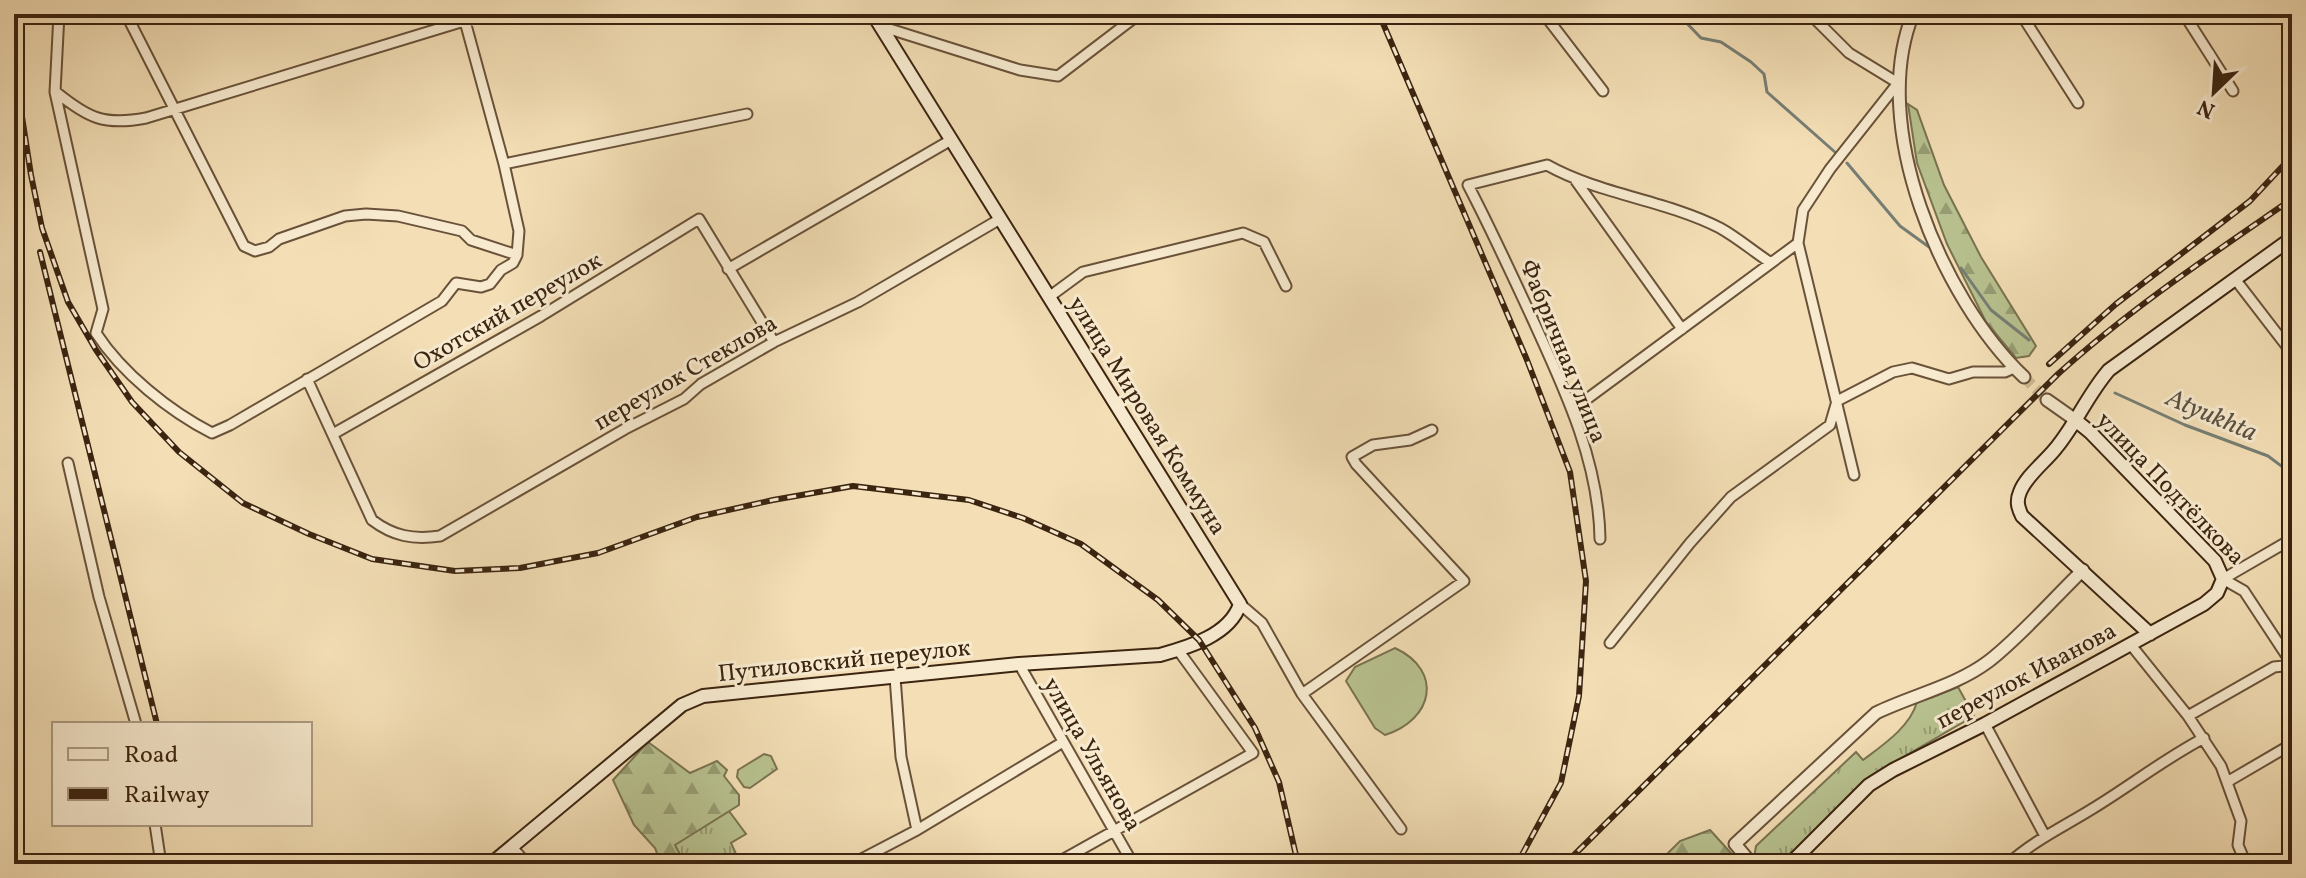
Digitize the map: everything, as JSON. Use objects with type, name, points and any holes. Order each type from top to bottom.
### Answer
[{"type":"main road","name":"улица Мировая Коммуна","points":[[873,14],[1240,604]]},
{"type":"main road","points":[[2150,634],[2022,516],[2017,506],[2022,487],[2058,446],[2092,390],[2109,370],[2292,238]]},
{"type":"main road","name":"улица Подтёлкова","points":[[2074,419],[2215,561],[2223,579]]},
{"type":"main road","name":"переулок Иванова","points":[[1790,864],[1869,785],[2204,604],[2217,593],[2223,579]]},
{"type":"main road","name":"Путиловский переулок","points":[[491,864],[682,705],[703,696],[1019,664],[1160,655],[1178,650],[1227,626],[1240,604]]},
{"type":"street","points":[[59,14],[55,92],[84,115],[124,122],[146,118],[464,17],[487,14]]},
{"type":"street","points":[[126,14],[244,246],[255,251],[269,247],[279,239],[345,216],[398,216],[462,231],[471,240],[517,255],[519,231],[464,17]]},
{"type":"street","points":[[1544,14],[1603,91]]},
{"type":"street","points":[[1810,14],[1849,53],[1898,83]]},
{"type":"street","points":[[1913,14],[1904,36],[1898,83],[1901,135],[1914,191],[1965,301],[1984,332],[2024,377]]},
{"type":"street","points":[[2021,14],[2078,103]]},
{"type":"street","points":[[2184,14],[2233,91]]},
{"type":"street","points":[[880,26],[1020,70],[1058,76],[1138,15]]},
{"type":"street","points":[[1854,475],[1798,243],[1803,210],[1830,169],[1898,83]]},
{"type":"street","name":"Охотский переулок","points":[[55,92],[103,309],[96,333],[124,370],[196,425],[212,433],[442,301],[456,283],[481,287],[490,284],[501,270],[513,263],[517,255]]},
{"type":"street","points":[[504,164],[747,114]]},
{"type":"street","points":[[774,342],[728,269],[951,140]]},
{"type":"street","name":"Фабричная улица","points":[[1576,181],[1547,165],[1468,185],[1538,330],[1572,410],[1596,491],[1600,539]]},
{"type":"street","points":[[1576,181],[1676,211],[1720,228],[1771,263]]},
{"type":"street","points":[[1576,181],[1682,329]]},
{"type":"street","name":"Охотский переулок","points":[[333,434],[541,316],[699,219],[728,269]]},
{"type":"street","name":"переулок Стеклова","points":[[333,434],[372,520],[386,530],[422,539],[440,536],[625,429],[684,399],[701,384],[774,342],[858,302],[1000,219]]},
{"type":"street","points":[[1049,297],[1083,272],[1243,233],[1264,242],[1286,286]]},
{"type":"street","points":[[1572,410],[1798,243]]},
{"type":"street","points":[[2235,279],[2292,353]]},
{"type":"street","points":[[1610,643],[1731,497],[1830,425],[1837,401],[1893,372],[1912,368],[1949,379],[1973,372],[2005,372],[2014,368]]},
{"type":"street","points":[[307,379],[333,434]]},
{"type":"street","points":[[2047,400],[2074,419]]},
{"type":"street","points":[[1302,694],[1464,581],[1352,457],[1373,445],[1410,440],[1432,430]]},
{"type":"street","points":[[68,463],[99,597],[135,722]]},
{"type":"street","name":"переулок Иванова","points":[[2223,579],[2292,539]]},
{"type":"street","points":[[1752,864],[1735,844],[1876,713],[1953,681],[1988,661],[2083,570]]},
{"type":"street","name":"улица Подтёлкова","points":[[2223,579],[2244,591],[2292,665]]},
{"type":"street","name":"улица Мировая Коммуна","points":[[1240,604],[1262,623],[1302,694],[1401,829]]},
{"type":"street","points":[[2131,645],[2204,738],[2227,782],[2241,821],[2238,845],[2246,864]]},
{"type":"street","points":[[1055,864],[1253,753],[1178,650]]},
{"type":"street","name":"улица Ульянова","points":[[1019,664],[1133,864]]},
{"type":"street","points":[[2188,716],[2274,667],[2292,665]]},
{"type":"street","points":[[895,677],[901,757],[917,830]]},
{"type":"street","points":[[1985,724],[2045,836]]},
{"type":"street","points":[[2008,864],[2023,850],[2094,808],[2163,760],[2204,738]]},
{"type":"street","points":[[858,862],[1063,742]]},
{"type":"street","points":[[2227,782],[2292,744]]},
{"type":"street","points":[[155,826],[161,864]]},
{"type":"street","points":[[511,846],[527,864]]},
{"type":"green space","points":[[1908,104],[1917,110],[1944,185],[1981,257],[2036,346],[2029,356],[2016,358],[1986,322],[1947,244],[1917,163]]},
{"type":"green space","points":[[1395,648],[1421,669],[1426,694],[1414,718],[1385,735],[1375,728],[1346,681],[1355,667]]},
{"type":"green space","points":[[1958,687],[1974,716],[1869,777],[1781,864],[1759,864],[1754,858],[1756,846],[1856,752],[1863,760],[1902,727],[1917,702]]},
{"type":"green space","points":[[648,742],[690,773],[717,761],[727,770],[724,776],[739,795],[739,805],[675,845],[685,864],[661,864],[655,848],[634,825],[613,780]]},
{"type":"green space","points":[[764,754],[771,756],[777,769],[750,788],[744,787],[737,777],[738,770]]},
{"type":"green space","points":[[729,811],[746,834],[731,843],[737,856],[724,864],[711,864],[707,856],[695,861],[691,854],[682,859],[674,845]]},
{"type":"green space","points":[[1710,830],[1741,864],[1657,864],[1680,841]]},
{"type":"waterway","name":"Atyukhta","points":[[1678,14],[1701,38],[1721,42],[1751,62],[1764,74],[1767,92],[1836,153]]},
{"type":"waterway","name":"Atyukhta","points":[[1847,163],[1900,226],[1929,247]]},
{"type":"waterway","name":"Atyukhta","points":[[1961,268],[1991,310],[2029,340]]},
{"type":"waterway","name":"Atyukhta","points":[[2115,393],[2185,425],[2268,456],[2292,474]]},
{"type":"tunnel","points":[[2024,377],[2047,400]]},
{"type":"railway","points":[[1379,14],[1527,360],[1570,472],[1586,581],[1579,696],[1561,783],[1517,864]]},
{"type":"railway","points":[[14,65],[42,228],[68,302],[132,402],[179,452],[243,503],[372,559],[455,571],[520,568],[598,553],[697,517],[853,486],[969,500],[1023,518],[1081,544],[1158,600],[1199,640],[1255,728],[1279,782],[1298,864]]},
{"type":"railway","points":[[2049,364],[2116,304],[2250,201],[2292,156]]},
{"type":"railway","points":[[1565,864],[2058,374],[2143,304],[2292,199]]},
{"type":"railway","points":[[40,252],[157,722]]},
{"type":"railway","points":[[1341,858],[1343,864]]}]
